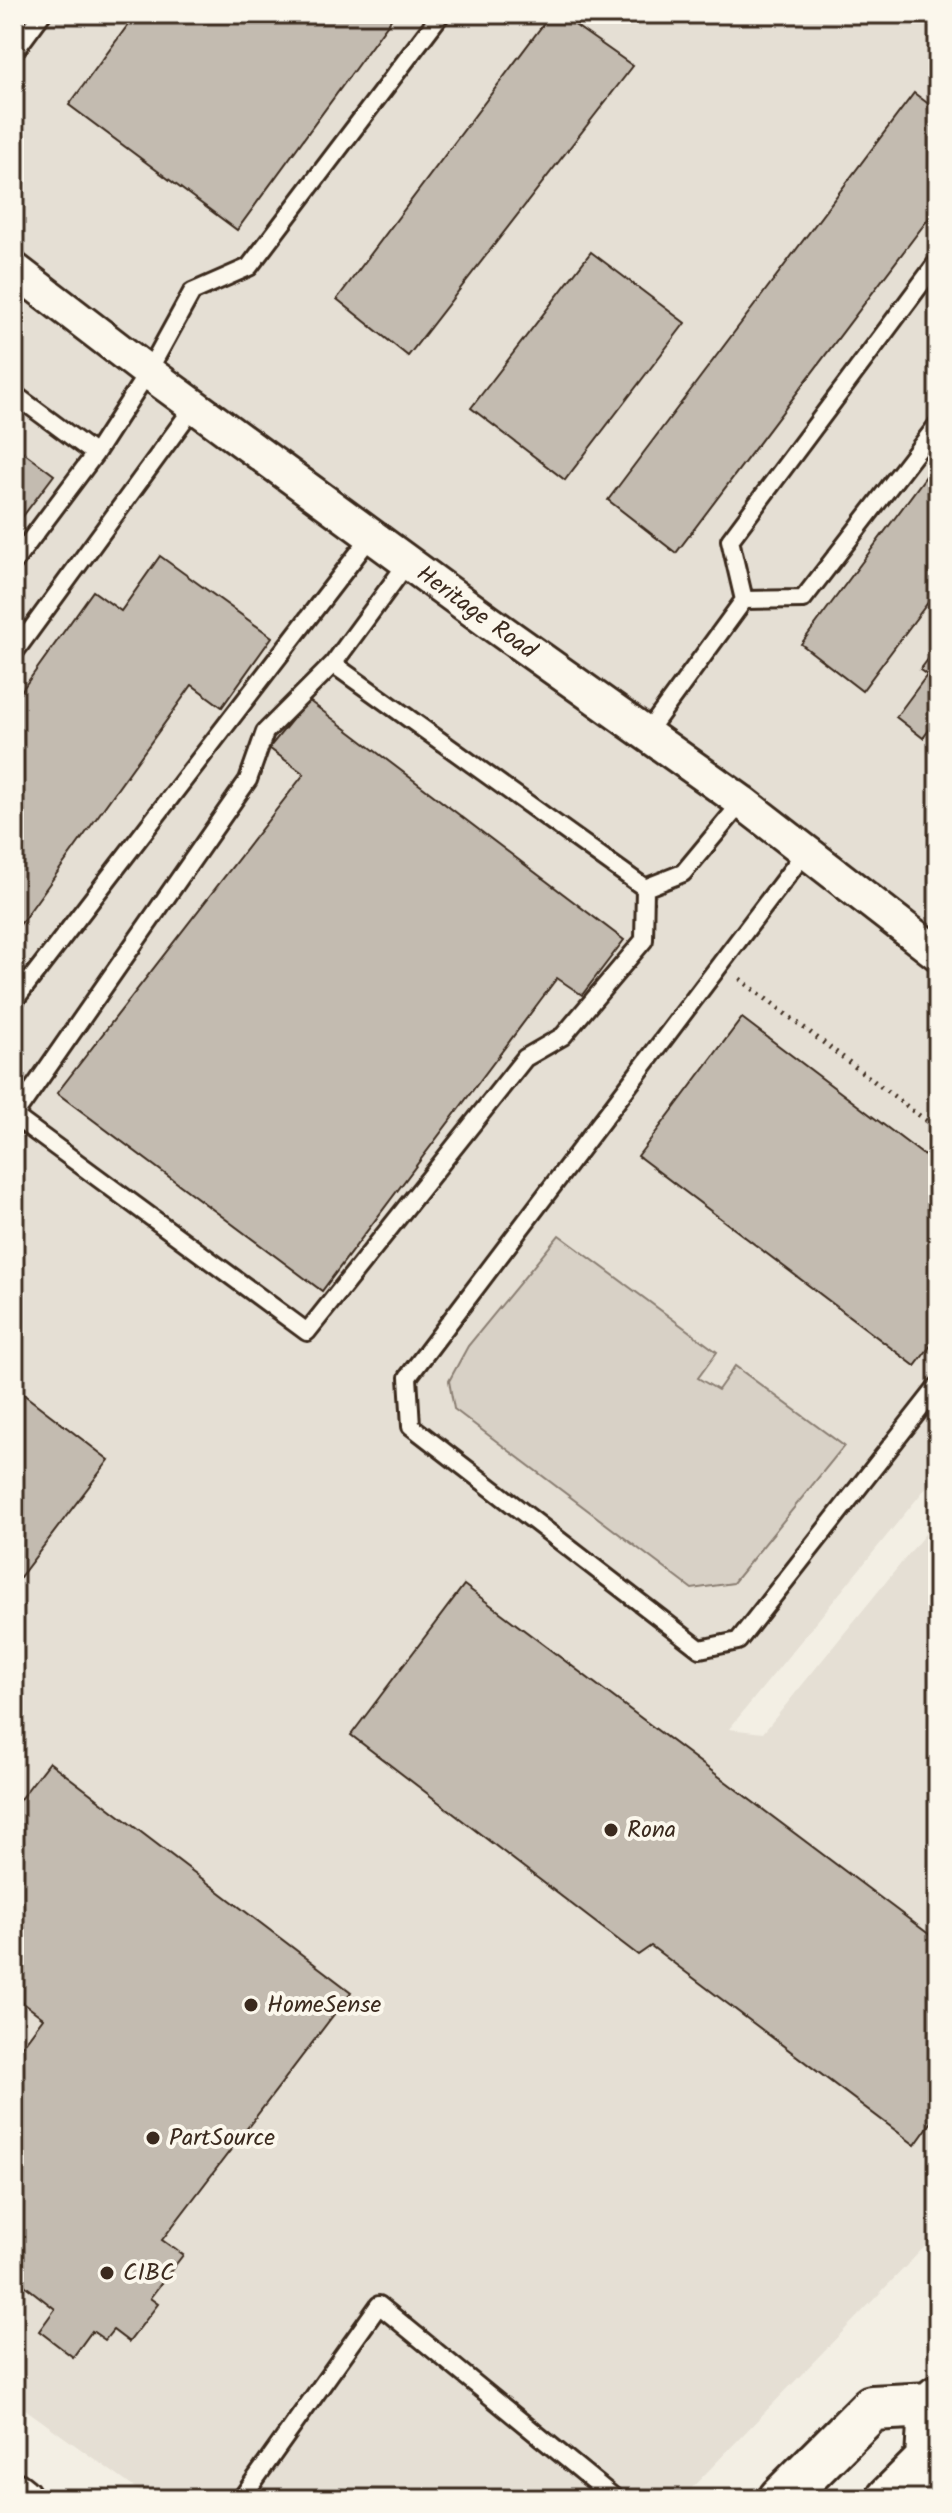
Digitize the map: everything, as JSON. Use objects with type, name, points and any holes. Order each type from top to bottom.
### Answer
[{"type":"main road","points":[[781,2499],[872,2408],[935,2402],[928,2460],[889,2499]]},
{"type":"main road","points":[[14,2495],[19,2499]]},
{"type":"street","name":"Heritage Road","points":[[14,269],[148,372],[742,802],[938,954]]},
{"type":"lane","points":[[14,52],[42,14]]},
{"type":"lane","points":[[14,562],[95,454],[148,372],[192,292],[249,267],[441,14]]},
{"type":"lane","points":[[646,734],[744,600],[730,540],[938,261]]},
{"type":"lane","points":[[14,394],[95,454]]},
{"type":"lane","points":[[14,653],[195,405]]},
{"type":"lane","points":[[744,600],[803,599],[938,424]]},
{"type":"lane","points":[[14,1001],[372,535]]},
{"type":"lane","points":[[408,562],[333,664],[265,732],[248,780],[14,1116],[307,1332],[525,1058],[563,1036],[644,940],[645,888]]},
{"type":"lane","points":[[333,664],[645,888]]},
{"type":"lane","points":[[645,888],[683,873],[742,802]]},
{"type":"lane","points":[[806,851],[408,1377],[411,1426],[700,1649],[738,1641],[938,1386]]},
{"type":"lane","points":[[241,2499],[379,2305],[616,2499]]},
{"type":"path","points":[[720,964],[938,1130]]},
{"type":"shaded area","points":[[14,14],[938,14],[938,1473],[729,1729],[763,1733],[938,1518],[938,2233],[681,2499],[150,2499],[14,2401]]},
{"type":"shaded area","points":[[559,1235],[717,1352],[698,1378],[718,1390],[735,1366],[844,1446],[733,1583],[692,1589],[454,1409],[449,1381],[468,1346]]},
{"type":"building","points":[[136,14],[395,14],[237,230],[69,105]]},
{"type":"building","points":[[551,14],[559,14],[633,66],[408,356],[337,299]]},
{"type":"building","points":[[914,93],[938,111],[938,206],[676,553],[608,500]]},
{"type":"building","points":[[591,252],[685,323],[565,480],[471,408]]},
{"type":"building","points":[[14,445],[54,475],[14,528]]},
{"type":"building","points":[[938,460],[938,589],[862,691],[801,644]]},
{"type":"building","points":[[160,556],[272,637],[222,707],[192,685],[14,933],[14,701],[93,591],[121,611]]},
{"type":"building","points":[[938,646],[938,718],[923,738],[896,717],[927,675],[920,670]]},
{"type":"building","points":[[308,700],[624,940],[582,995],[557,978],[322,1291],[57,1093],[304,774],[269,748]]},
{"type":"building","points":[[742,1018],[938,1166],[938,1336],[915,1366],[638,1156]]},
{"type":"building","points":[[14,1387],[109,1460],[14,1585]]},
{"type":"building","points":[[464,1585],[938,1941],[938,2113],[915,2145],[651,1946],[638,1955],[351,1735]]},
{"type":"building","points":[[49,1762],[351,1992],[162,2240],[183,2255],[150,2298],[158,2304],[129,2342],[113,2330],[105,2340],[92,2331],[73,2357],[39,2331],[55,2309],[14,2277],[14,2057],[43,2018],[14,1996],[14,1807]]},
{"type":"place","name":"Rona","points":[[611,1830]]},
{"type":"place","name":"HomeSense","points":[[251,2005]]},
{"type":"place","name":"PartSource","points":[[153,2138]]},
{"type":"place","name":"CIBC","points":[[107,2273]]}]
